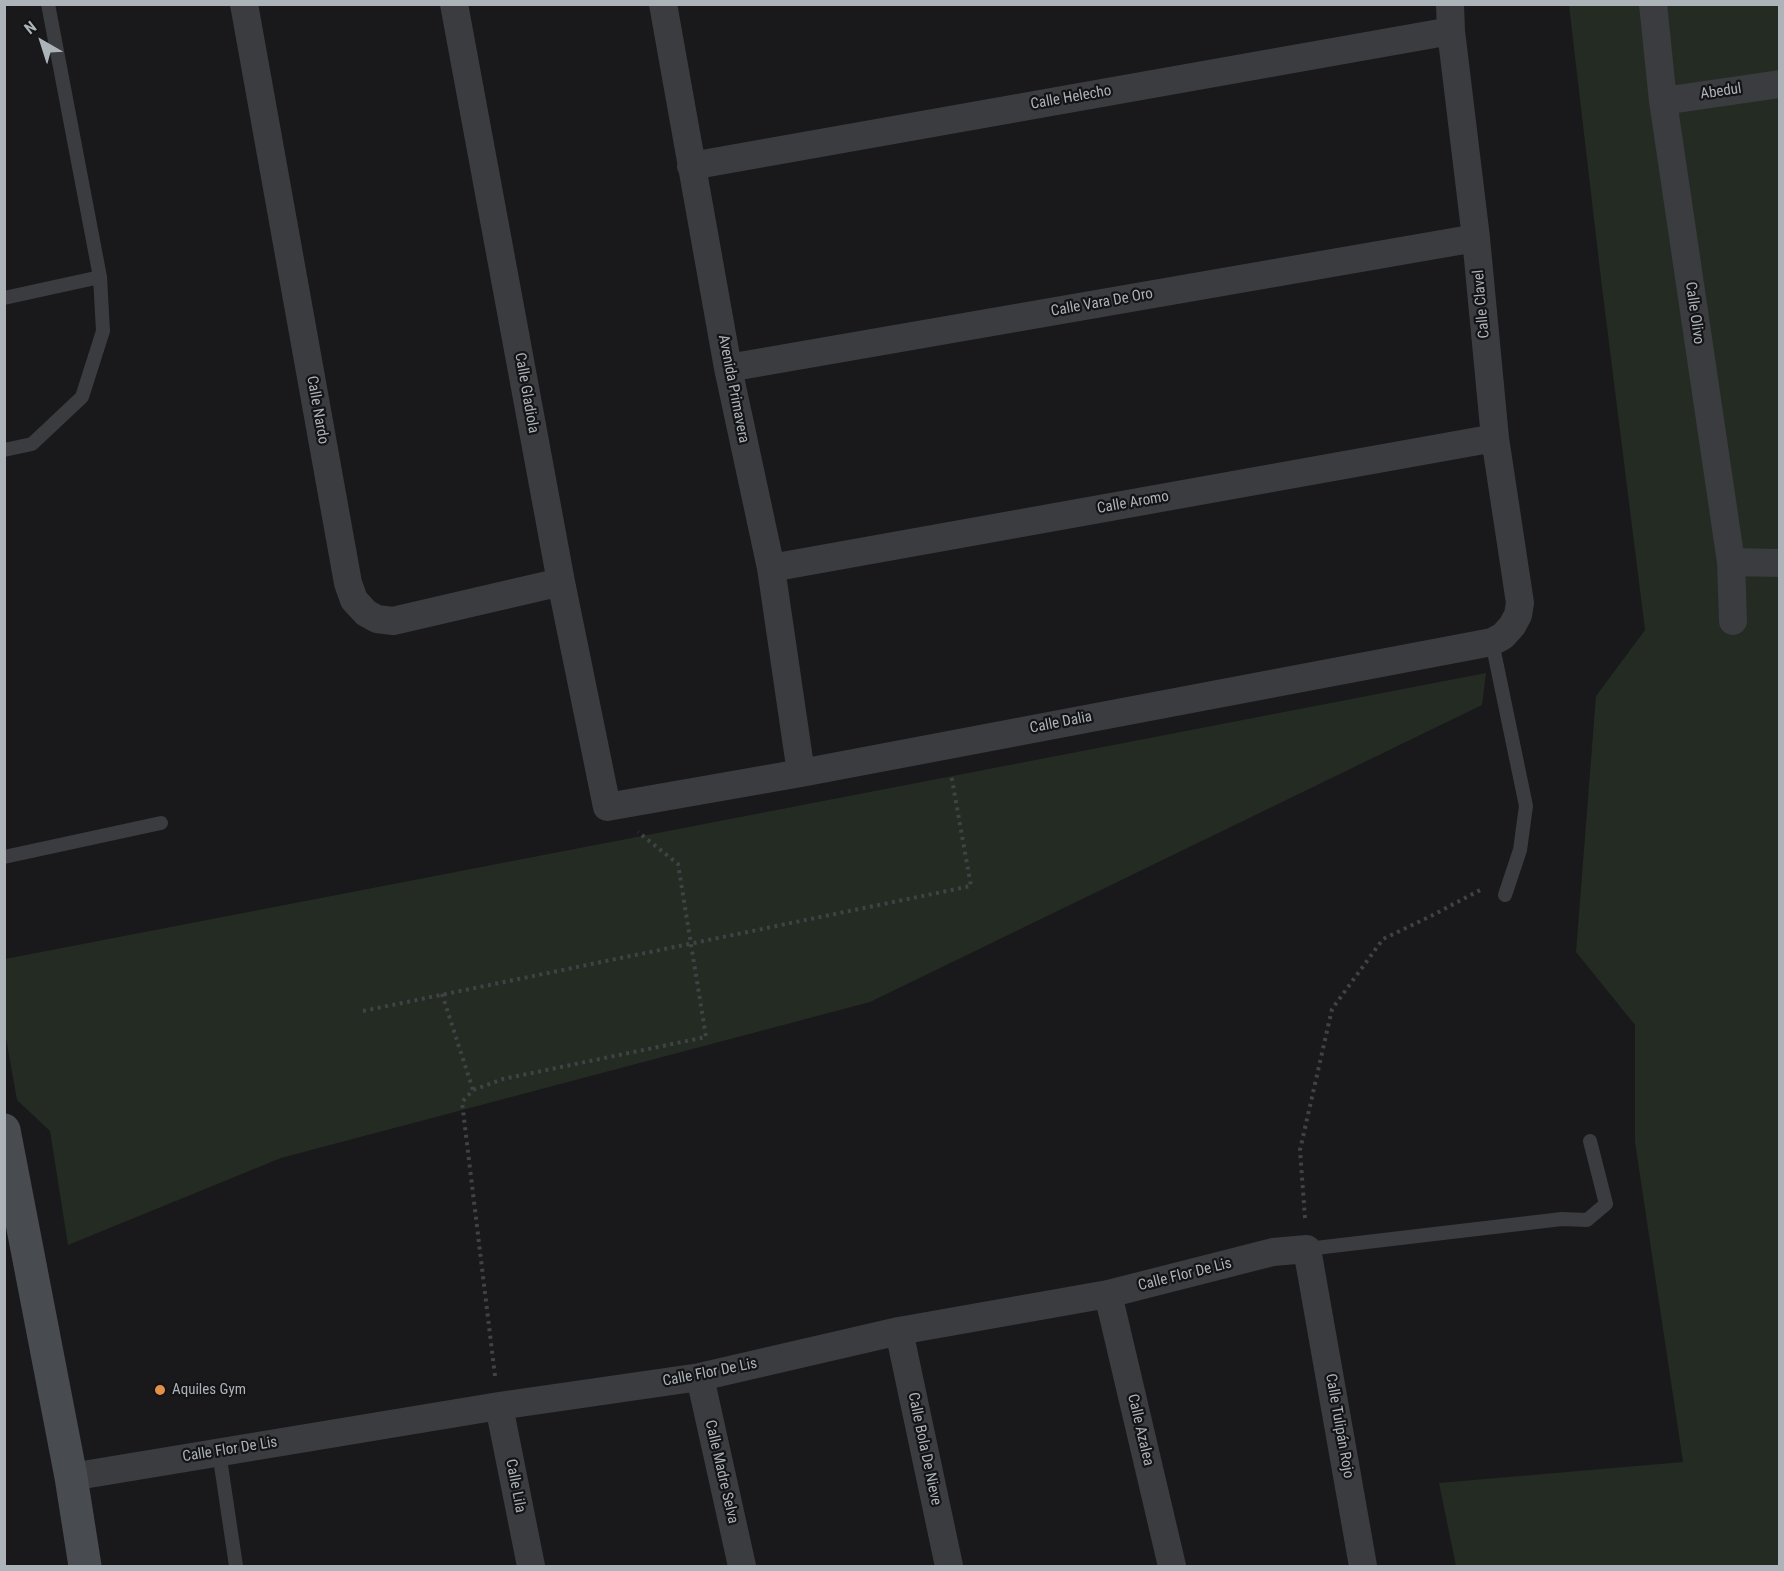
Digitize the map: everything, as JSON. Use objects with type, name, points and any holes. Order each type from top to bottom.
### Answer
[{"type":"street","name":"Calle Nardo","points":[[244,4],[348,583],[354,600],[366,613],[377,619],[393,621],[561,582]]},
{"type":"street","name":"Calle Gladiola","points":[[454,4],[561,582],[604,794]]},
{"type":"street","name":"Avenida Primavera","points":[[663,4],[728,368],[771,568],[801,773]]},
{"type":"street","name":"Calle Olivo","points":[[1653,4],[1663,101],[1731,562],[1733,621]]},
{"type":"street","name":"Calle Helecho","points":[[691,166],[1450,18]]},
{"type":"street","name":"Calle Clavel","points":[[1450,18],[1476,238],[1495,438],[1520,603],[1518,615],[1512,626],[1503,636],[1492,642]]},
{"type":"street","name":"Abedul","points":[[1663,101],[1779,84]]},
{"type":"street","name":"Calle Vara De Oro","points":[[728,368],[1476,238]]},
{"type":"street","name":"Calle Aromo","points":[[771,568],[1495,438]]},
{"type":"street","points":[[1731,562],[1779,563]]},
{"type":"street","name":"Calle Dalia","points":[[604,794],[801,773],[1492,642]]},
{"type":"street","points":[[4,1130],[71,1477],[85,1566]]},
{"type":"street","name":"Calle Tulipán Rojo","points":[[1307,1249],[1363,1566]]},
{"type":"street","name":"Calle Flor De Lis","points":[[71,1477],[499,1406],[700,1377],[899,1331],[1108,1294],[1273,1252],[1307,1249]]},
{"type":"street","name":"Calle Azalea","points":[[1108,1294],[1172,1566]]},
{"type":"street","name":"Calle Bola De Nieve","points":[[899,1331],[949,1566]]},
{"type":"street","name":"Calle Madre Selva","points":[[700,1377],[742,1566]]},
{"type":"street","name":"Calle Lila","points":[[499,1406],[531,1566]]},
{"type":"lane","points":[[4,450],[32,444],[81,397],[102,331],[100,277],[48,4]]},
{"type":"lane","points":[[4,298],[100,277]]},
{"type":"lane","points":[[1492,642],[1526,806],[1520,850],[1505,895]]},
{"type":"lane","points":[[4,857],[161,823]]},
{"type":"lane","points":[[1307,1249],[1562,1219],[1587,1220],[1606,1204],[1590,1141]]},
{"type":"lane","points":[[219,1452],[236,1566]]},
{"type":"path","points":[[363,1011],[971,886],[946,745]]},
{"type":"path","points":[[499,1406],[462,1102],[473,1090],[502,1079],[706,1037],[678,864],[604,794]]},
{"type":"path","points":[[1307,1249],[1300,1150],[1332,1009],[1383,939],[1497,880],[1520,850]]},
{"type":"path","points":[[442,994],[473,1090]]},
{"type":"shaded area","points":[[1569,5],[1779,5],[1779,1566],[1456,1566],[1439,1483],[1683,1462],[1635,1142],[1635,1025],[1576,952],[1596,696],[1645,630]]},
{"type":"shaded area","points":[[1486,673],[1482,705],[870,1002],[281,1158],[68,1245],[50,1131],[17,1100],[5,1032],[5,959]]},
{"type":"place","name":"Aquiles Gym","points":[[160,1390]]}]
